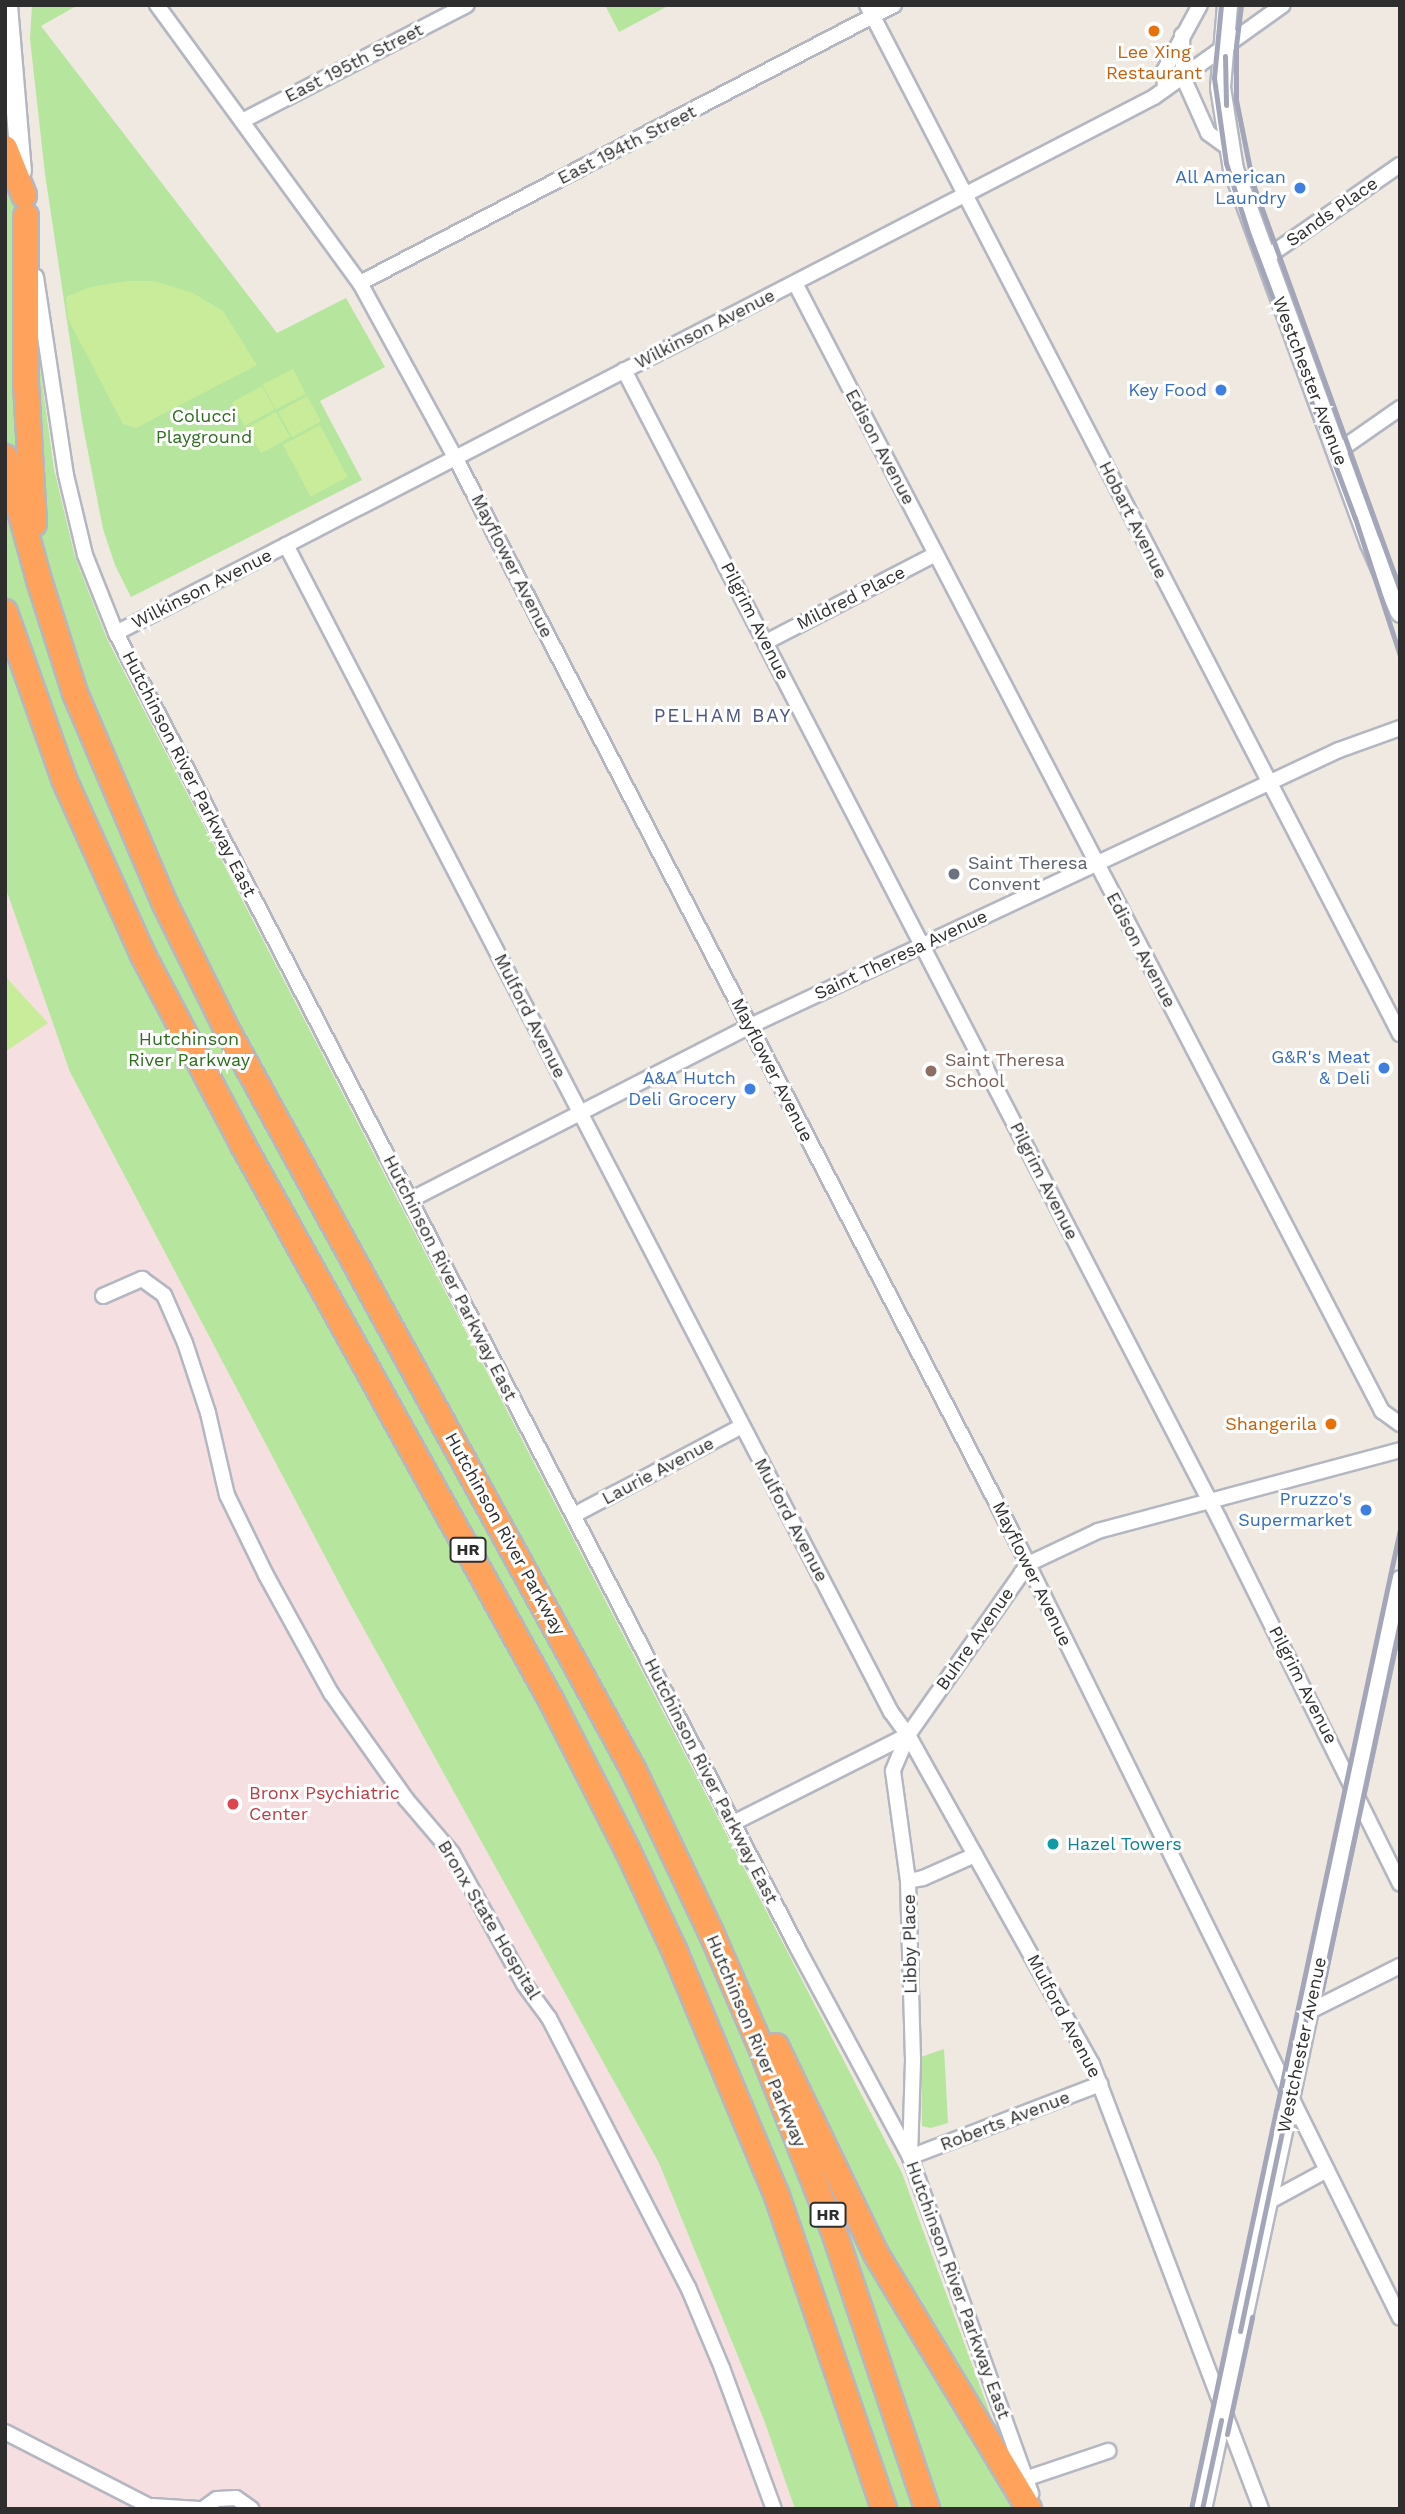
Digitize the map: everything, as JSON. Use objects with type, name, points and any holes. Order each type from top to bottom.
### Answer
[{"type":"highway","points":[[5,148],[25,206],[26,384],[39,580]]},
{"type":"highway","name":"Hutchinson River Parkway","points":[[5,457],[39,580],[92,738],[134,838],[197,972],[634,1770],[760,2045],[833,2229],[927,2509]]},
{"type":"highway","name":"HR","points":[[5,612],[69,790],[155,978],[243,1145],[551,1700],[653,1904],[710,2032],[776,2193],[884,2509]]},
{"type":"highway","points":[[709,1930],[783,2058],[876,2254],[1029,2509]]},
{"type":"main road","name":"Hutchinson River Parkway East","points":[[7,5],[11,83],[25,206]]},
{"type":"main road","name":"Westchester Avenue","points":[[1227,5],[1220,87],[1227,147],[1264,259],[1370,543],[1400,612]]},
{"type":"main road","name":"Westchester Avenue","points":[[1201,2509],[1400,1582]]},
{"type":"street","name":"Mayflower Avenue","points":[[157,5],[360,283],[455,457],[1028,1563],[1400,2318]]},
{"type":"street","name":"East 195th Street","points":[[242,121],[467,5]]},
{"type":"street","name":"East 194th Street","points":[[360,283],[870,11],[894,5]]},
{"type":"street","points":[[1165,89],[1164,71],[1199,5]]},
{"type":"street","name":"Wilkinson Avenue","points":[[116,633],[1165,89],[1283,5]]},
{"type":"street","name":"Hobart Avenue","points":[[870,11],[1400,1034]]},
{"type":"street","name":"Westchester Avenue","points":[[1182,36],[1183,77],[1208,133],[1227,147]]},
{"type":"street","name":"Sands Place","points":[[1264,259],[1400,165]]},
{"type":"street","name":"Hutchinson River Parkway East","points":[[25,206],[66,475],[85,555],[116,633],[733,1823],[910,2157],[1036,2509]]},
{"type":"street","name":"Edison Avenue","points":[[795,283],[1382,1411],[1400,1424]]},
{"type":"street","name":"Pilgrim Avenue","points":[[624,370],[1210,1502],[1356,1790],[1400,1883]]},
{"type":"street","points":[[1337,452],[1400,408]]},
{"type":"street","name":"Mulford Avenue","points":[[286,545],[891,1712],[908,1735],[975,1854],[1100,2084],[1261,2509]]},
{"type":"street","name":"Mildred Place","points":[[766,642],[936,554]]},
{"type":"street","name":"Saint Theresa Avenue","points":[[410,1200],[581,1115],[750,1026],[1339,750],[1400,729]]},
{"type":"street","name":"Bronx State Hospital","points":[[103,1296],[142,1279],[163,1295],[185,1343],[208,1413],[226,1495],[266,1575],[331,1693],[399,1789],[452,1853],[524,1984],[549,2018],[688,2287],[774,2509]]},
{"type":"street","name":"Laurie Avenue","points":[[574,1515],[742,1426]]},
{"type":"street","points":[[1028,1563],[1098,1531],[1400,1450]]},
{"type":"street","name":"Buhre Avenue","points":[[733,1823],[908,1735],[1028,1563]]},
{"type":"street","name":"Libby Place","points":[[908,1735],[892,1772],[908,1881],[913,2061],[910,2157]]},
{"type":"street","points":[[908,1881],[923,1878],[975,1854]]},
{"type":"street","points":[[1308,2012],[1400,1966]]},
{"type":"street","name":"Roberts Avenue","points":[[910,2157],[1100,2084]]},
{"type":"street","points":[[1268,2202],[1327,2170]]},
{"type":"street","points":[[5,2432],[22,2443],[153,2507],[201,2509],[217,2498],[236,2498],[252,2509]]},
{"type":"street","points":[[1025,2479],[1108,2451]]},
{"type":"shaded area","name":"Bronx Psychiatric Center","points":[[5,886],[70,1072],[349,1602],[659,2163],[764,2420],[795,2509],[5,2509]]},
{"type":"green space","name":"Colucci Playground","points":[[32,5],[78,5],[41,26],[277,333],[346,298],[385,367],[320,401],[362,480],[131,597],[115,565],[103,529],[82,421],[45,174],[30,39]]},
{"type":"green space","points":[[605,5],[670,5],[619,32]]},
{"type":"green space","name":"Hutchinson River Parkway","points":[[5,114],[54,469],[75,557],[107,639],[902,2173],[1025,2509],[795,2509],[764,2420],[659,2163],[349,1602],[70,1072],[5,886]]},
{"type":"green space","points":[[128,281],[154,281],[193,293],[223,311],[257,365],[136,428],[123,424],[68,319],[66,297],[90,287]]},
{"type":"green space","points":[[293,369],[306,394],[275,409],[263,384]]},
{"type":"green space","points":[[262,386],[275,410],[245,426],[232,402]]},
{"type":"green space","points":[[307,396],[321,421],[292,437],[278,412]]},
{"type":"green space","points":[[276,412],[290,437],[261,453],[247,428]]},
{"type":"green space","points":[[320,425],[348,477],[311,497],[283,445]]},
{"type":"green space","points":[[5,976],[48,1023],[5,1052]]},
{"type":"green space","points":[[944,2049],[948,2123],[931,2128],[922,2126],[921,2057]]},
{"type":"railway","points":[[1221,5],[1214,78],[1226,163],[1249,235],[1355,518],[1400,656]]},
{"type":"railway","points":[[1241,5],[1236,46],[1236,100],[1253,184],[1400,591]]},
{"type":"railway","points":[[1225,56],[1226,105]]},
{"type":"railway","points":[[1191,2509],[1400,1529]]},
{"type":"railway","points":[[1322,1989],[1400,1623]]},
{"type":"railway","points":[[1240,2331],[1316,1971]]},
{"type":"railway","points":[[1227,2434],[1252,2317]]},
{"type":"railway","points":[[1202,2509],[1221,2420]]},
{"type":"place","name":"Lee Xing Restaurant","points":[[1154,31]]},
{"type":"place","name":"All American Laundry","points":[[1300,188]]},
{"type":"place","name":"Key Food","points":[[1221,390]]},
{"type":"place","name":"Saint Theresa Convent","points":[[954,874]]},
{"type":"place","name":"G&R's Meat & Deli","points":[[1384,1068]]},
{"type":"place","name":"Saint Theresa School","points":[[931,1071]]},
{"type":"place","name":"A&A Hutch Deli Grocery","points":[[750,1089]]},
{"type":"place","name":"Shangerila","points":[[1331,1424]]},
{"type":"place","name":"Pruzzo's Supermarket","points":[[1366,1510]]},
{"type":"place","name":"Bronx Psychiatric Center","points":[[233,1804]]},
{"type":"place","name":"Hazel Towers","points":[[1053,1844]]},
{"type":"district","name":"PELHAM BAY","points":[[723,716]]}]
